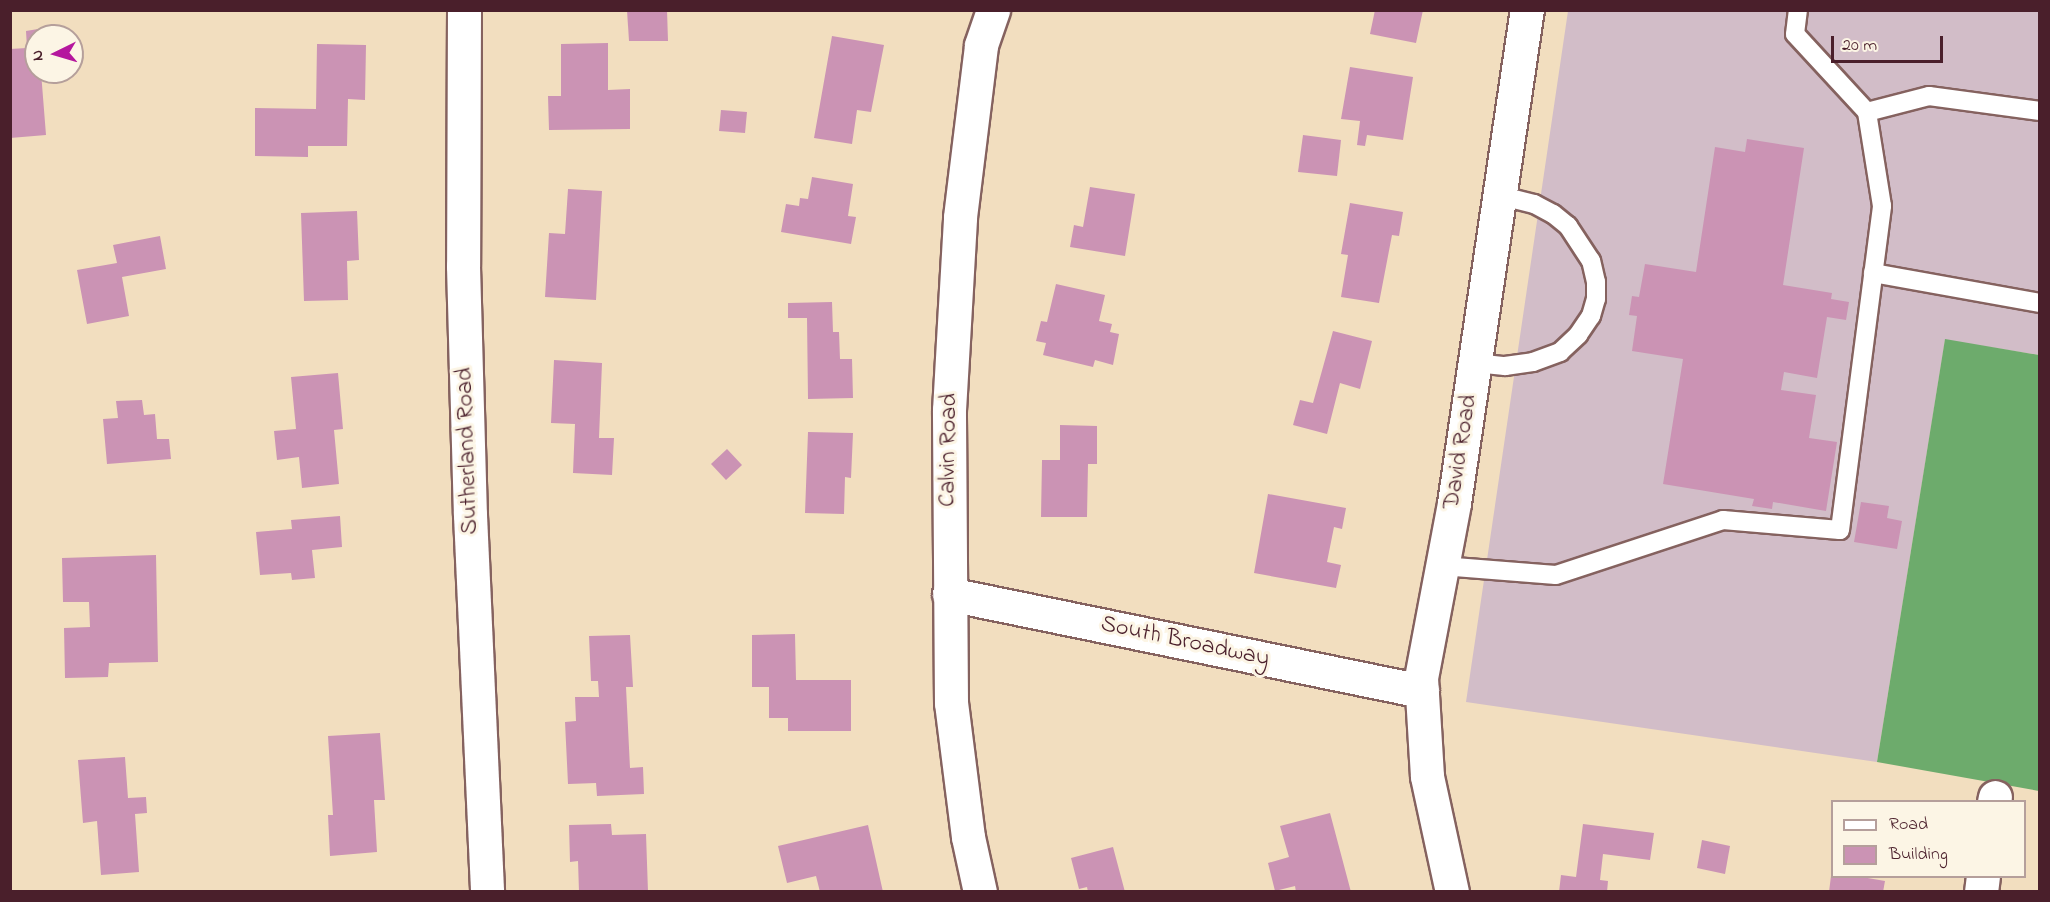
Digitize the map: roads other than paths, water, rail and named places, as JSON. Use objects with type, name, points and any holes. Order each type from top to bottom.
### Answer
[{"type":"street","name":"Sutherland Road","points":[[464,10],[463,278],[470,527],[488,891]]},
{"type":"street","name":"Calvin Road","points":[[980,891],[968,837],[951,703],[948,594],[949,410],[960,217],[981,45],[993,10]]},
{"type":"street","name":"David Road","points":[[1452,891],[1427,776],[1421,678],[1475,363],[1527,10]]},
{"type":"street","name":"South Broadway","points":[[948,594],[1422,691]]},
{"type":"lane","points":[[1442,566],[1556,575],[1722,520],[1840,530],[1882,206],[1867,112],[1796,34],[1798,10]]},
{"type":"lane","points":[[1867,112],[1929,96],[2040,111]]},
{"type":"lane","points":[[1475,363],[1505,366],[1533,362],[1560,352],[1578,334],[1591,316],[1596,299],[1596,282],[1591,261],[1568,226],[1553,214],[1534,204],[1501,195]]},
{"type":"lane","points":[[1873,273],[2040,303]]}]
